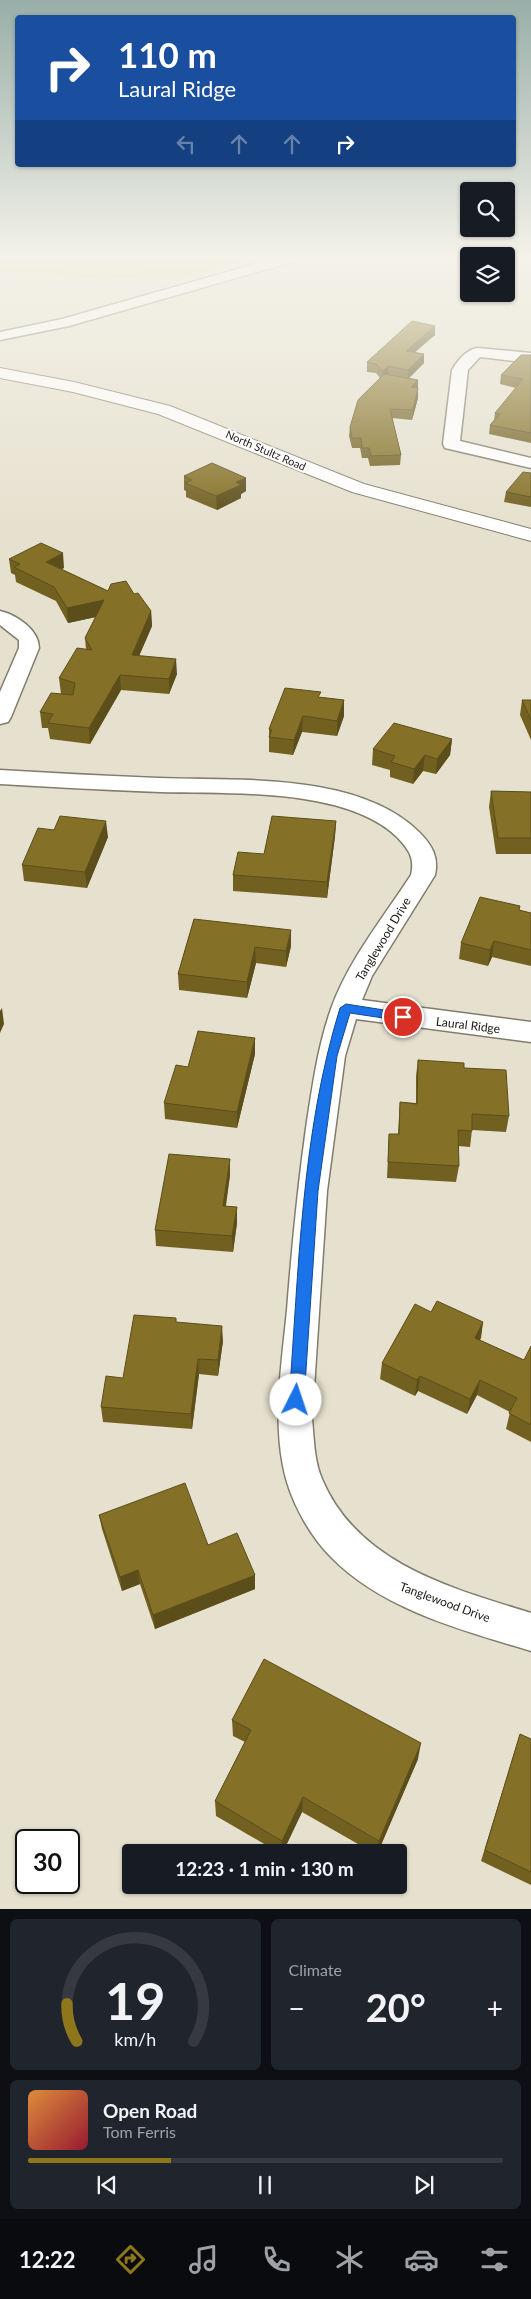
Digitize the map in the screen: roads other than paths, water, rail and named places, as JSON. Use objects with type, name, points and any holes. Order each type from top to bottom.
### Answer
[{"type":"street","points":[[531,358],[477,352],[464,363],[460,370],[451,444],[531,463]]},
{"type":"street","name":"North Stultz Road","points":[[0,373],[74,387],[164,410],[358,488],[531,535]]},
{"type":"street","points":[[0,617],[29,639],[29,648],[0,717]]},
{"type":"street","name":"Tanglewood Drive","points":[[0,777],[297,792],[353,804],[388,818],[412,837],[425,860],[423,875],[384,940],[359,975],[346,1008],[331,1056],[312,1191],[295,1419],[299,1456],[305,1481],[316,1506],[331,1529],[350,1551],[372,1570],[398,1585],[426,1596],[531,1632]]},
{"type":"street","name":"Laural Ridge","points":[[346,1008],[531,1032]]}]
